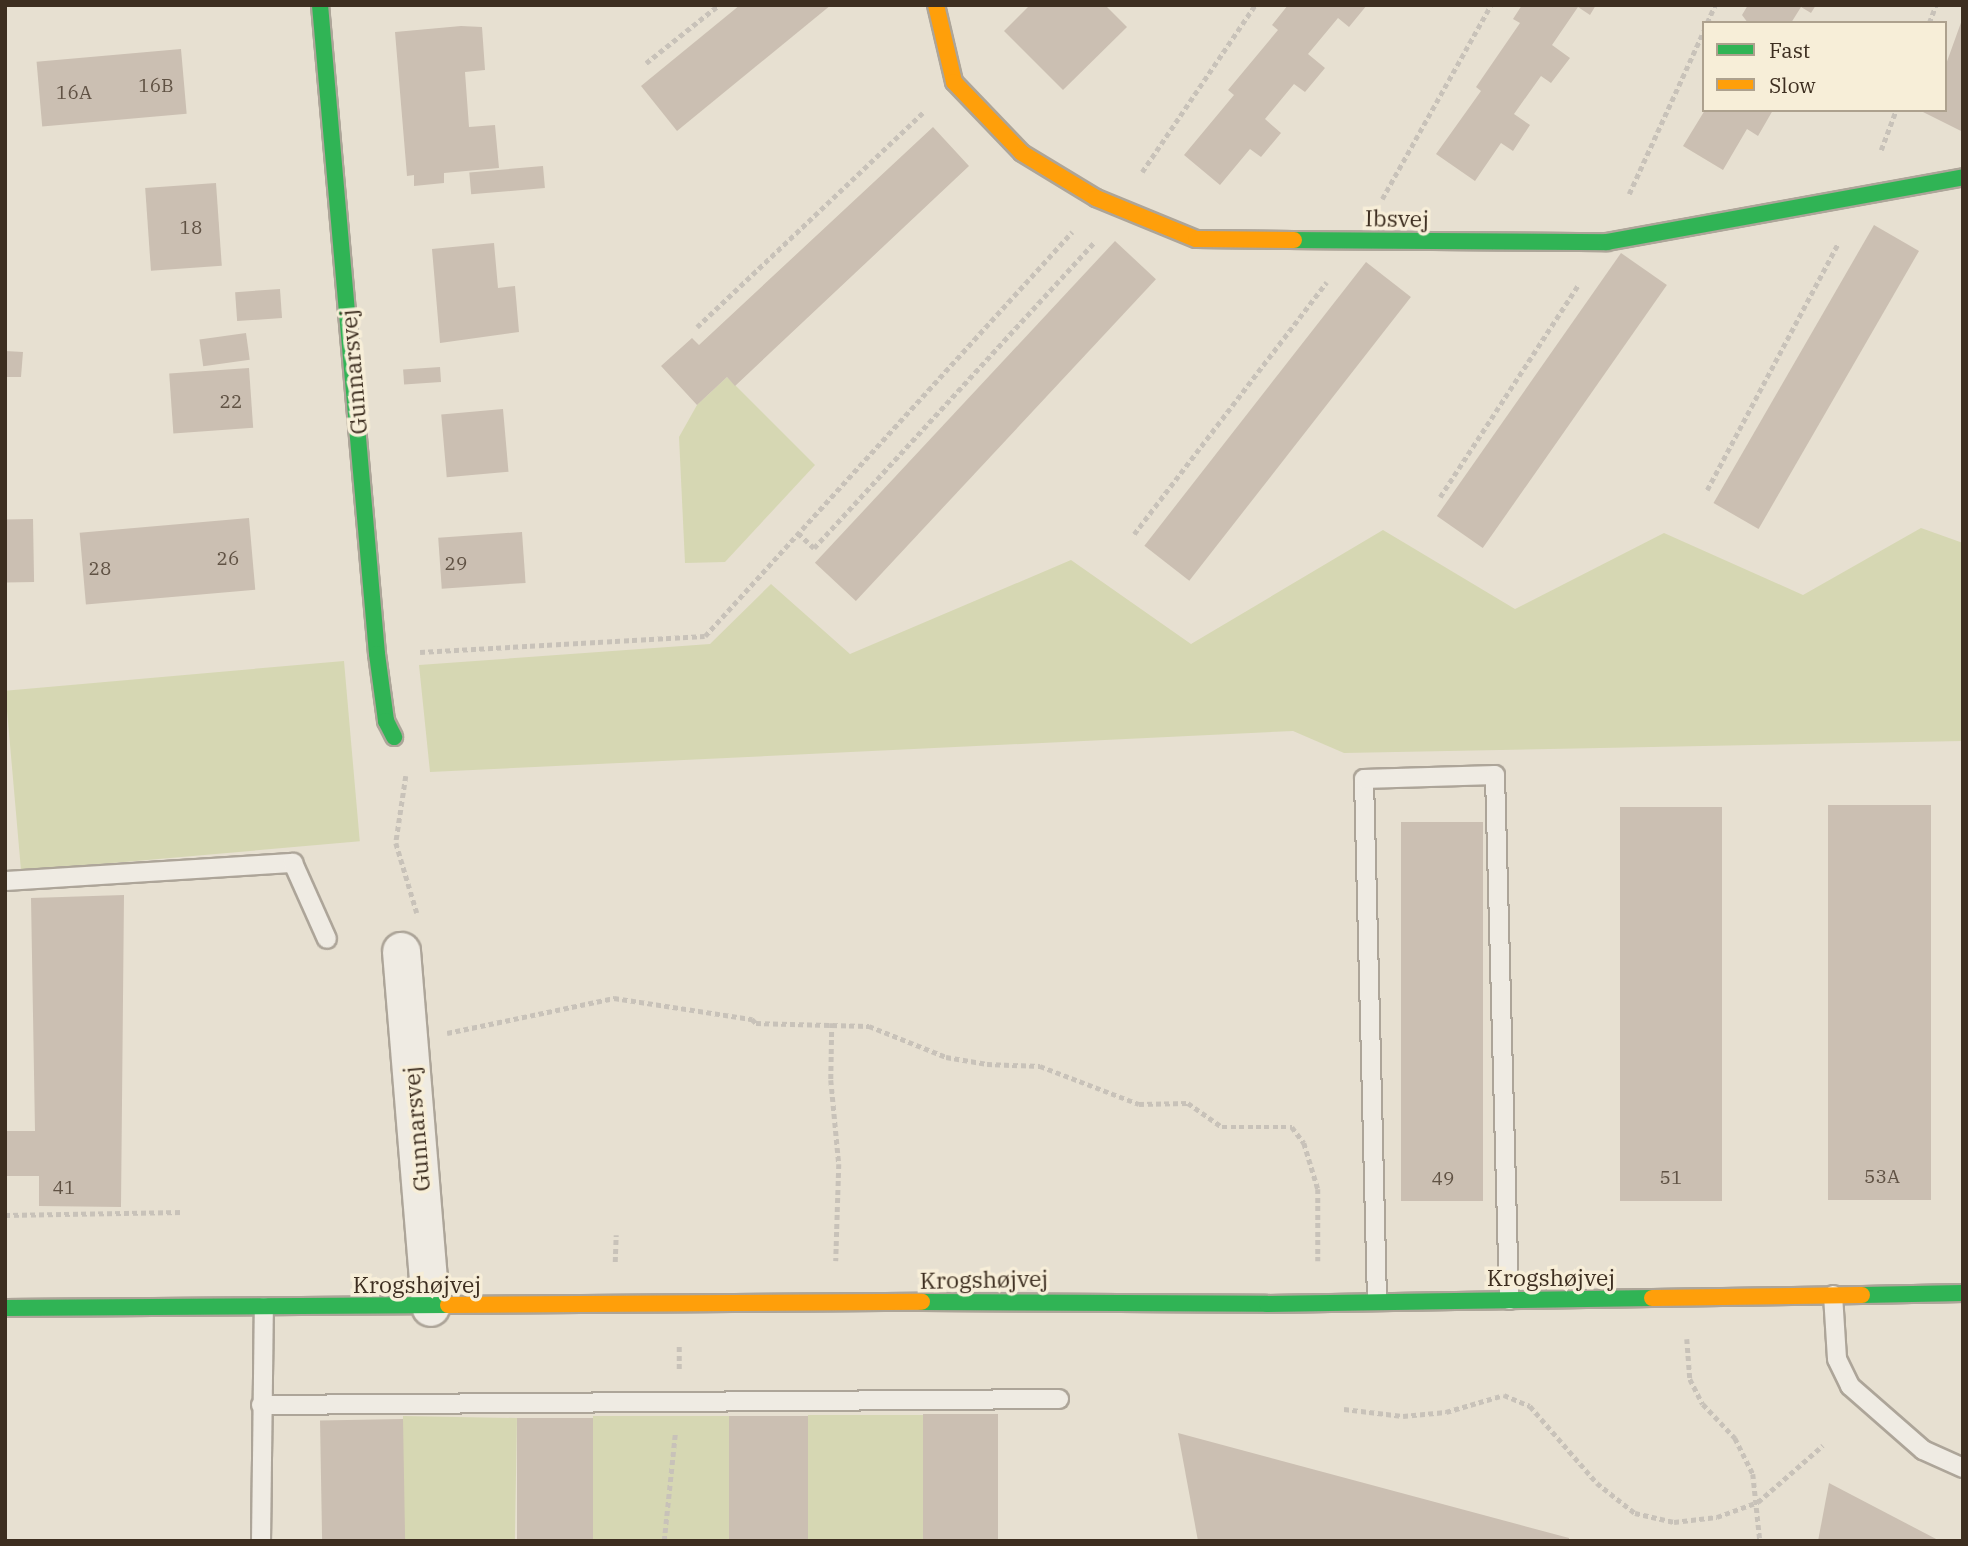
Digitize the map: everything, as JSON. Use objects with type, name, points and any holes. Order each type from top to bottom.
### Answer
[{"type":"street","name":"Gunnarsvej","points":[[320,5],[377,654],[386,721],[394,737]]},
{"type":"street","points":[[936,5],[954,82]]},
{"type":"street","name":"Ibsvej","points":[[954,82],[1021,153],[1096,198],[1196,239],[1591,242],[1863,198],[1963,177]]},
{"type":"street","name":"Gunnarsvej","points":[[410,937],[430,1307]]},
{"type":"street","name":"Krogshøjvej","points":[[5,1308],[1510,1300],[1963,1293]]},
{"type":"lane","points":[[1377,1300],[1364,779],[1495,775],[1510,1300]]},
{"type":"lane","points":[[5,881],[293,863],[327,939]]},
{"type":"lane","points":[[1833,1295],[1837,1359],[1850,1386],[1923,1450],[1963,1468]]},
{"type":"lane","points":[[261,1541],[264,1307]]},
{"type":"lane","points":[[261,1405],[1059,1399]]},
{"type":"path","points":[[646,63],[719,5]]},
{"type":"path","points":[[798,533],[814,548],[1124,209],[1149,160],[1255,5]]},
{"type":"path","points":[[1708,21],[1715,5]]},
{"type":"path","points":[[697,327],[954,82]]},
{"type":"path","points":[[1707,490],[1863,198],[1895,112]]},
{"type":"path","points":[[377,654],[705,636],[1071,232],[1096,198]]},
{"type":"path","points":[[394,737],[406,776],[396,844],[410,937]]},
{"type":"path","points":[[442,1034],[614,998],[752,1019],[757,1023],[869,1026],[946,1056],[987,1064],[1040,1066],[1141,1105],[1188,1103],[1222,1127],[1292,1127],[1304,1143],[1318,1189],[1318,1300]]},
{"type":"path","points":[[832,1023],[831,1080],[839,1164],[837,1304]]},
{"type":"path","points":[[442,1027],[442,1046]]},
{"type":"path","points":[[5,1215],[183,1212]]},
{"type":"path","points":[[1690,1298],[1686,1356],[1690,1379],[1703,1404],[1744,1451],[1758,1502],[1760,1541]]},
{"type":"path","points":[[664,1541],[679,1400],[679,1304]]},
{"type":"path","points":[[1344,1409],[1403,1416],[1446,1412],[1504,1395],[1530,1406],[1597,1483],[1635,1513],[1674,1522],[1717,1517],[1758,1502],[1824,1445]]},
{"type":"green space","points":[[727,377],[815,465],[725,562],[685,563],[679,437],[697,405]]},
{"type":"green space","points":[[1921,528],[1963,543],[1963,741],[1344,753],[1293,731],[430,772],[419,665],[710,644],[771,584],[850,654],[1071,560],[1191,644],[1383,530],[1515,609],[1664,533],[1803,595]]},
{"type":"green space","points":[[344,661],[360,841],[21,871],[5,691]]},
{"type":"green space","points":[[808,1415],[923,1415],[923,1541],[808,1541]]},
{"type":"green space","points":[[403,1416],[517,1418],[515,1541],[401,1539]]},
{"type":"green space","points":[[593,1416],[729,1416],[729,1541],[593,1541]]},
{"type":"building","points":[[740,5],[831,5],[677,131],[641,86]]},
{"type":"building","points":[[1030,5],[1105,5],[1127,27],[1063,90],[1004,31]]},
{"type":"building","points":[[1288,5],[1367,5],[1349,27],[1338,18],[1308,54],[1325,68],[1305,92],[1294,84],[1265,119],[1281,133],[1261,157],[1250,149],[1220,185],[1184,155],[1234,95],[1228,90],[1278,30],[1272,25]]},
{"type":"building","points":[[1522,5],[1596,5],[1590,15],[1578,7],[1552,45],[1570,58],[1551,83],[1541,76],[1514,114],[1530,125],[1513,151],[1501,143],[1475,181],[1436,154],[1481,91],[1476,87],[1520,23],[1513,19]]},
{"type":"building","points":[[1748,5],[1816,5],[1811,13],[1801,7],[1792,21],[1746,21],[1742,15]]},
{"type":"building","points":[[1963,17],[1963,132],[1923,112],[1947,112],[1947,61]]},
{"type":"building","points":[[461,26],[482,27],[485,70],[465,72],[469,127],[495,125],[499,168],[444,173],[444,183],[414,186],[414,175],[407,176],[395,32]]},
{"type":"building","points":[[181,49],[187,114],[42,126],[37,62]]},
{"type":"building","points":[[1704,112],[1772,112],[1758,136],[1747,129],[1723,170],[1683,146]]},
{"type":"building","points":[[933,127],[969,166],[735,386],[727,377],[697,405],[661,366],[692,338],[699,345]]},
{"type":"building","points":[[543,166],[545,188],[471,194],[469,172]]},
{"type":"building","points":[[216,183],[222,266],[151,271],[145,188]]},
{"type":"building","points":[[1874,225],[1919,251],[1759,529],[1714,503]]},
{"type":"building","points":[[1115,241],[1156,279],[856,601],[815,563]]},
{"type":"building","points":[[494,243],[498,288],[515,286],[519,332],[440,343],[432,249]]},
{"type":"building","points":[[1621,253],[1667,285],[1483,548],[1437,516]]},
{"type":"building","points":[[1366,262],[1411,297],[1189,581],[1144,546]]},
{"type":"building","points":[[280,289],[282,318],[237,321],[235,292]]},
{"type":"building","points":[[246,333],[250,360],[203,366],[199,340]]},
{"type":"building","points":[[5,351],[23,352],[21,377],[5,377]]},
{"type":"building","points":[[440,367],[441,382],[404,385],[403,370]]},
{"type":"building","points":[[249,368],[253,428],[173,433],[169,374]]},
{"type":"building","points":[[503,409],[508,472],[447,477],[441,414]]},
{"type":"building","points":[[249,518],[255,590],[86,605],[80,533]]},
{"type":"building","points":[[5,519],[33,519],[34,582],[6,582]]},
{"type":"building","points":[[522,532],[526,583],[442,589],[438,538]]},
{"type":"building","points":[[1828,805],[1931,805],[1931,1200],[1828,1200]]},
{"type":"building","points":[[1620,807],[1722,807],[1722,1201],[1620,1201]]},
{"type":"building","points":[[1401,822],[1483,822],[1483,1201],[1401,1201]]},
{"type":"building","points":[[124,895],[121,1207],[39,1206],[39,1176],[5,1176],[5,1131],[35,1131],[31,898]]},
{"type":"building","points":[[923,1414],[998,1414],[998,1541],[923,1541]]},
{"type":"building","points":[[729,1416],[808,1416],[808,1541],[729,1541]]},
{"type":"building","points":[[517,1418],[593,1418],[593,1541],[517,1541]]},
{"type":"building","points":[[403,1419],[405,1541],[322,1541],[320,1420]]},
{"type":"building","points":[[1178,1433],[1569,1538],[1569,1541],[1198,1541]]},
{"type":"building","points":[[1829,1483],[1940,1541],[1818,1541]]},
{"type":"traffic: fast","points":[[320,5],[377,654],[386,721],[394,737]]},
{"type":"traffic: fast","points":[[1294,240],[1607,242],[1963,177]]},
{"type":"traffic: fast","points":[[1862,1295],[1963,1293]]},
{"type":"traffic: fast","points":[[922,1302],[1267,1304],[1652,1298]]},
{"type":"traffic: fast","points":[[5,1308],[448,1305]]},
{"type":"traffic: slow","points":[[936,5],[954,82],[1022,153],[1096,198],[1196,239],[1294,240]]},
{"type":"traffic: slow","points":[[1652,1298],[1862,1295]]},
{"type":"traffic: slow","points":[[448,1305],[922,1302]]}]
